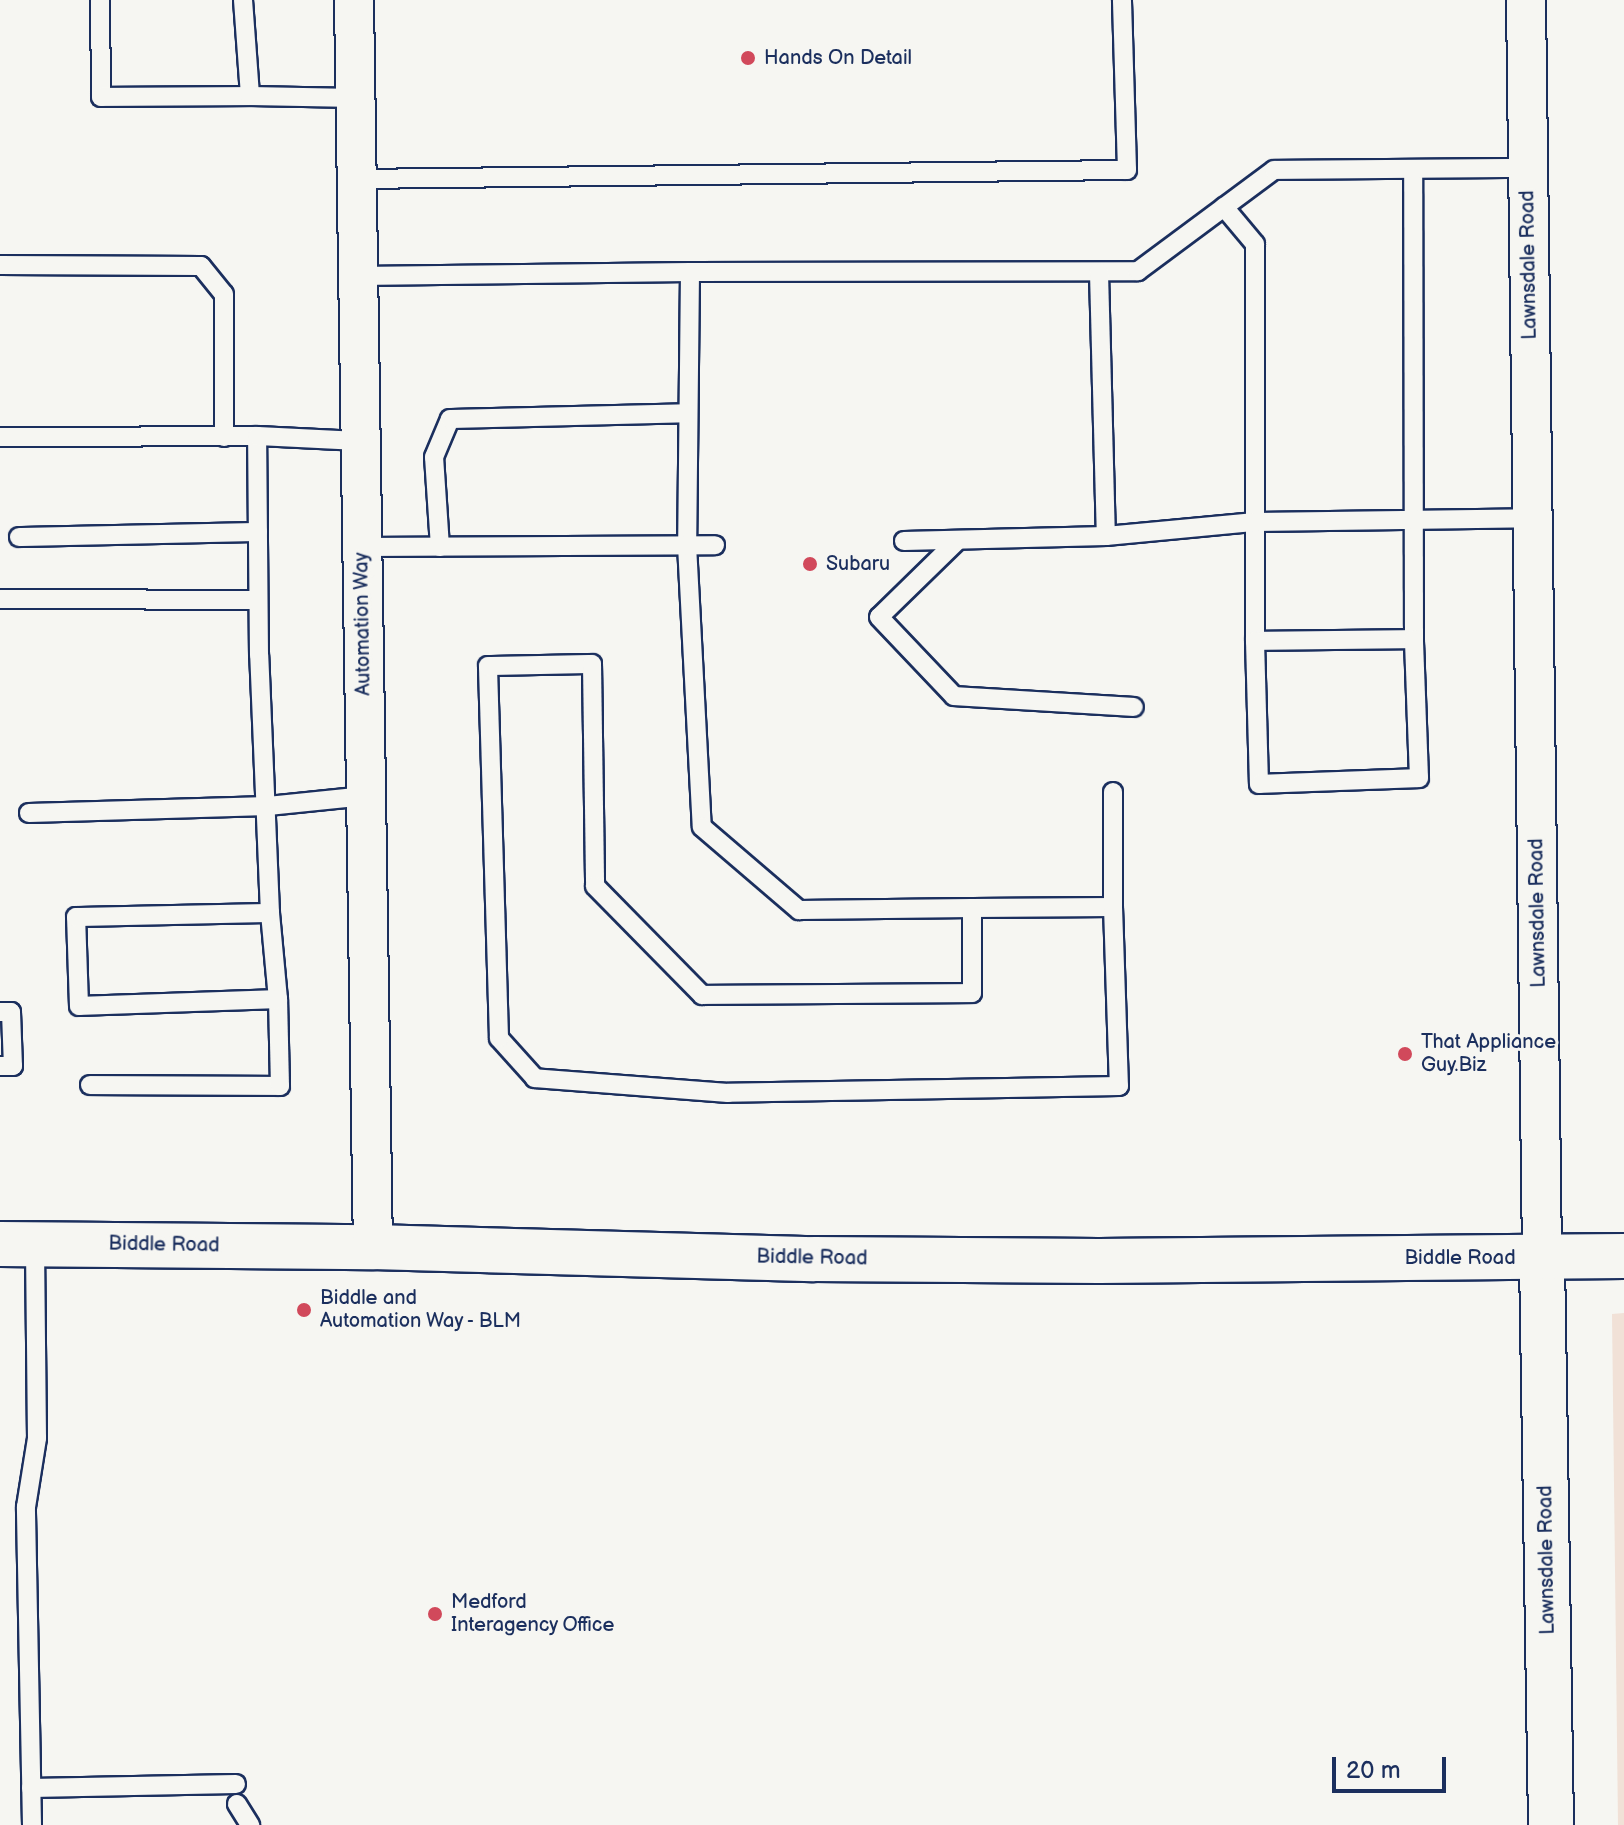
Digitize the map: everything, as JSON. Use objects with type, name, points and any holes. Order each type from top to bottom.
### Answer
[{"type":"main road","name":"Biddle Road","points":[[18,1243],[373,1247],[830,1259],[1624,1256]]},
{"type":"main road","name":"Lawnsdale Road","points":[[1542,1258],[1551,1825]]},
{"type":"street","name":"Automation Way","points":[[354,0],[373,1247]]},
{"type":"street","name":"Lawnsdale Road","points":[[1526,0],[1542,1258]]},
{"type":"lane","points":[[100,0],[101,97],[356,98]]},
{"type":"lane","points":[[243,0],[250,96]]},
{"type":"lane","points":[[356,179],[1127,170],[1122,0]]},
{"type":"lane","points":[[358,276],[1138,271],[1274,170],[1528,168]]},
{"type":"lane","points":[[1224,207],[1255,244],[1255,641],[1259,784],[1419,778],[1411,522],[1413,169]]},
{"type":"lane","points":[[0,265],[201,266],[224,294],[224,437]]},
{"type":"lane","points":[[690,272],[687,545],[702,827],[799,910],[1113,907]]},
{"type":"lane","points":[[1099,273],[1106,536]]},
{"type":"lane","points":[[440,547],[434,457],[450,419],[688,413]]},
{"type":"lane","points":[[90,1085],[280,1086],[258,600],[257,436]]},
{"type":"lane","points":[[0,437],[257,436],[360,441]]},
{"type":"lane","points":[[904,541],[1106,536],[1255,522],[1532,518]]},
{"type":"lane","points":[[19,537],[258,532]]},
{"type":"lane","points":[[958,540],[879,617],[954,696],[1134,707]]},
{"type":"lane","points":[[362,547],[715,545]]},
{"type":"lane","points":[[0,599],[258,600]]},
{"type":"lane","points":[[1255,641],[1414,639]]},
{"type":"lane","points":[[972,908],[972,993],[702,995],[595,886],[592,664],[488,666],[499,1038],[535,1078],[728,1093],[1119,1086],[1113,792]]},
{"type":"lane","points":[[29,813],[268,806],[365,796]]},
{"type":"lane","points":[[270,913],[76,917],[79,1006],[278,999]]},
{"type":"lane","points":[[0,1012],[11,1012],[13,1066],[0,1066]]},
{"type":"lane","points":[[18,1243],[37,1438],[26,1507],[32,1825]]},
{"type":"lane","points":[[31,1788],[236,1784]]},
{"type":"lane","points":[[237,1804],[250,1825]]},
{"type":"shaded area","points":[[1624,1313],[1624,1825],[1618,1825],[1612,1314]]},
{"type":"place","name":"Hands On Detail","points":[[748,58]]},
{"type":"place","name":"Subaru","points":[[810,564]]},
{"type":"place","name":"That Appliance Guy.Biz","points":[[1405,1054]]},
{"type":"place","name":"Biddle and Automation Way - BLM","points":[[304,1310]]},
{"type":"place","name":"Medford Interagency Office","points":[[435,1614]]}]
